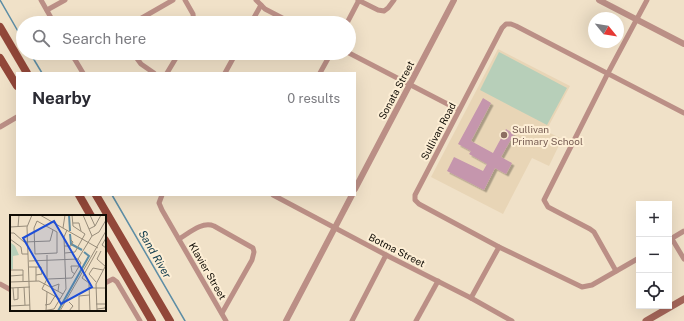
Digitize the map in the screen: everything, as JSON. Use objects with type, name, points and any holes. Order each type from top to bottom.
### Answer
[{"type":"main road","points":[[0,27],[16,54]]},
{"type":"main road","points":[[0,58],[16,84]]},
{"type":"main road","points":[[19,60],[26,72]]},
{"type":"main road","points":[[80,196],[90,215]]},
{"type":"main road","points":[[97,196],[170,321]]},
{"type":"main road","points":[[106,242],[152,321]]},
{"type":"main road","points":[[646,321],[684,299]]},
{"type":"street","points":[[41,0],[50,16]]},
{"type":"street","points":[[47,10],[65,0]]},
{"type":"street","points":[[145,16],[173,0]]},
{"type":"street","points":[[185,0],[193,16]]},
{"type":"street","points":[[256,0],[261,5],[280,16]]},
{"type":"street","points":[[350,16],[358,0],[384,11],[394,0]]},
{"type":"street","name":"Sonata Street","points":[[356,187],[454,0]]},
{"type":"street","points":[[599,0],[684,44]]},
{"type":"street","points":[[616,271],[594,232],[548,207],[544,200],[608,73],[647,0]]},
{"type":"street","points":[[255,16],[261,5]]},
{"type":"street","name":"Sullivan Road","points":[[636,260],[588,287],[582,287],[499,247],[419,204],[415,200],[415,194],[502,28],[508,24],[516,26],[684,113]]},
{"type":"street","points":[[356,57],[459,110]]},
{"type":"street","points":[[75,60],[82,72]]},
{"type":"street","points":[[138,60],[141,64],[153,72]]},
{"type":"street","points":[[168,72],[174,60]]},
{"type":"street","points":[[226,72],[232,60]]},
{"type":"street","points":[[321,72],[327,60]]},
{"type":"street","points":[[0,127],[16,118]]},
{"type":"street","name":"Klavier Street","points":[[162,196],[159,202],[160,206],[226,321]]},
{"type":"street","name":"Botma Street","points":[[275,196],[471,298],[512,321]]},
{"type":"street","points":[[286,321],[351,196]]},
{"type":"street","name":"Klavier Street","points":[[179,239],[203,225],[208,224],[253,248],[254,252],[252,260],[222,313]]},
{"type":"street","points":[[672,238],[684,231]]},
{"type":"street","points":[[672,242],[684,259]]},
{"type":"street","points":[[471,298],[499,247]]},
{"type":"street","points":[[352,321],[386,255]]},
{"type":"street","points":[[106,282],[115,280],[140,321]]},
{"type":"street","points":[[416,321],[438,281]]},
{"type":"shaded area","name":"Sullivan Primary School","points":[[498,49],[570,86],[546,131],[562,139],[549,166],[532,158],[503,214],[431,177]]},
{"type":"green space","points":[[499,52],[567,88],[547,125],[480,90]]},
{"type":"building","points":[[483,98],[491,103],[471,141],[493,153],[506,129],[514,134],[501,157],[512,163],[506,174],[495,168],[484,190],[447,171],[454,157],[483,171],[487,164],[469,154],[471,151],[458,144]]},
{"type":"waterway","name":"Sand River","points":[[0,0],[16,28]]},
{"type":"waterway","name":"Sand River","points":[[34,60],[41,72]]},
{"type":"waterway","name":"Sand River","points":[[113,196],[185,321]]},
{"type":"place","name":"Sullivan Primary School","points":[[504,135]]}]
